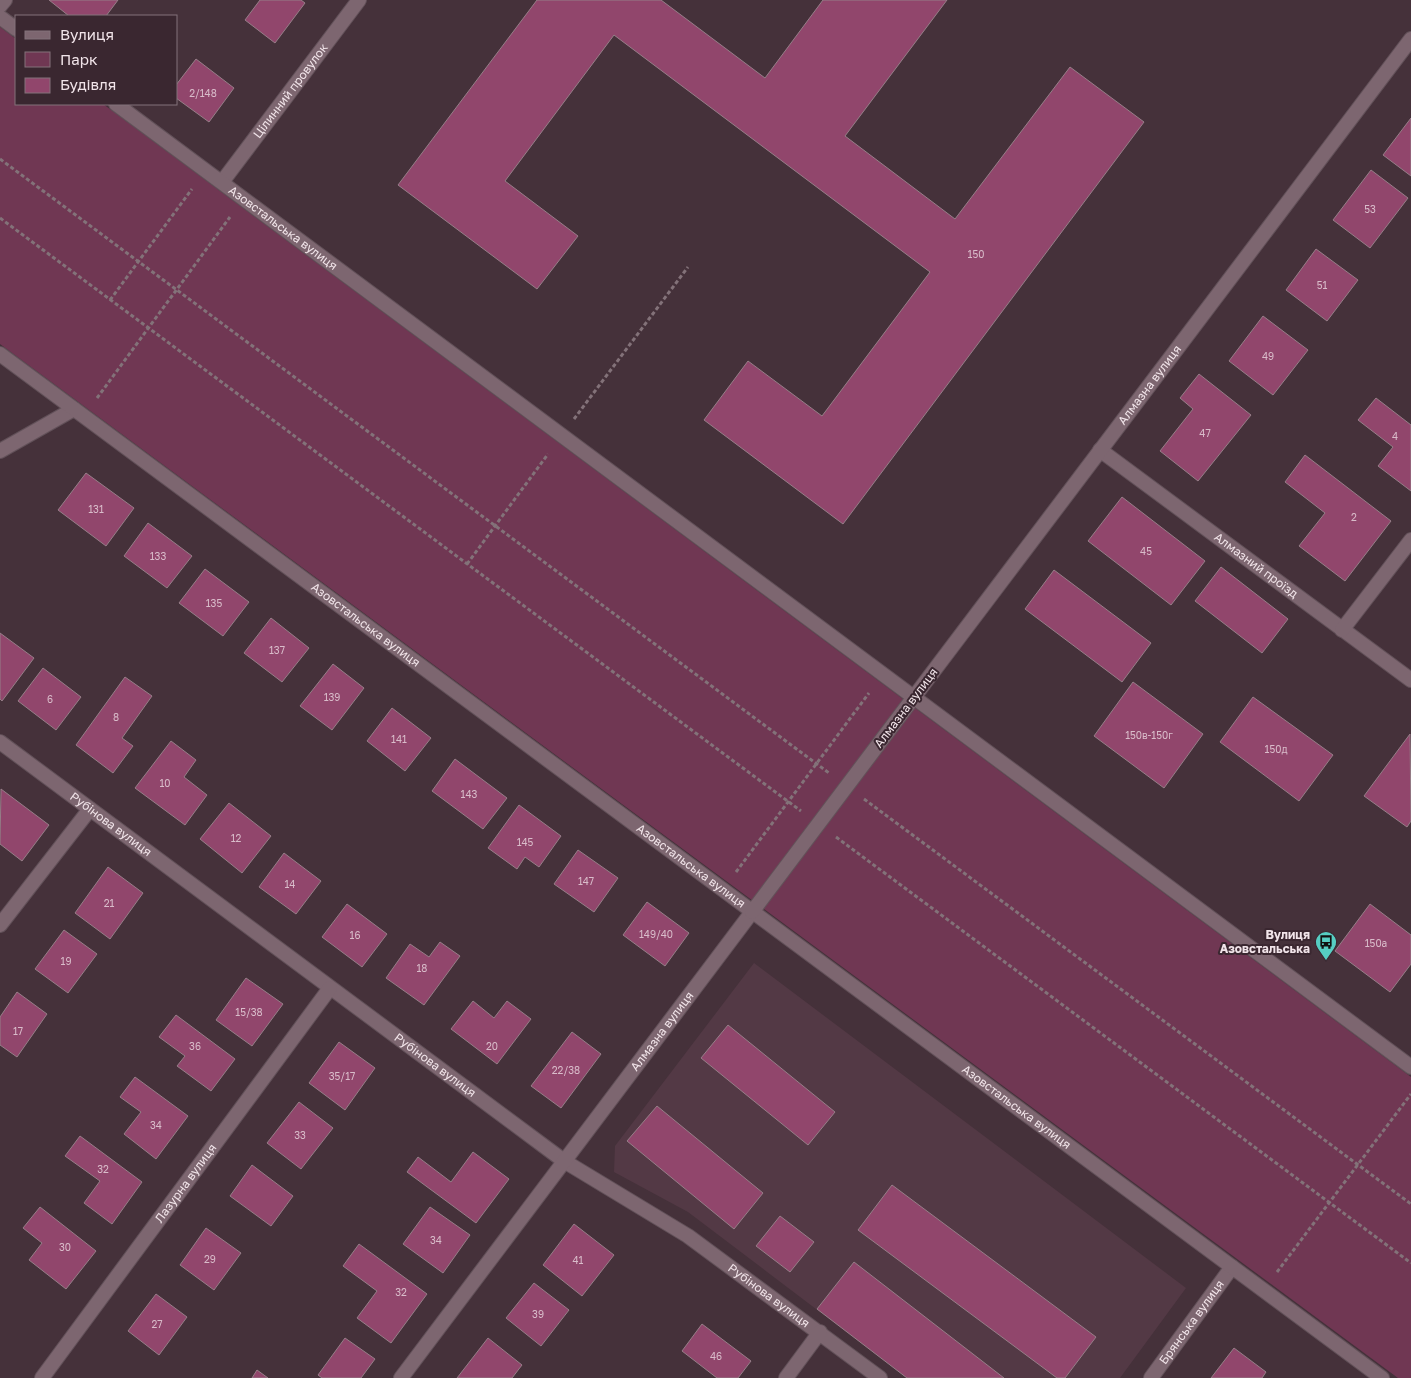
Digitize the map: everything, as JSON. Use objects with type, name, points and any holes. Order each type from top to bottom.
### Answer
[{"type":"street","points":[[0,6],[5,0]]},
{"type":"street","name":"Цілинний провулок","points":[[222,182],[359,0]]},
{"type":"street","points":[[0,17],[15,28]]},
{"type":"street","name":"Алмазна вулиця","points":[[401,1378],[1411,38]]},
{"type":"street","name":"Азовстальська вулиця","points":[[117,105],[914,698],[1410,1063]]},
{"type":"street","name":"Азовстальська вулиця","points":[[0,354],[1382,1378]]},
{"type":"street","points":[[0,451],[79,413]]},
{"type":"street","name":"Алмазний проїзд","points":[[1100,450],[1411,680]]},
{"type":"street","points":[[1342,630],[1411,540]]},
{"type":"street","name":"Рубінова вулиця","points":[[0,742],[564,1161],[688,1236],[880,1378]]},
{"type":"street","points":[[0,925],[90,809]]},
{"type":"street","name":"Лазурна вулиця","points":[[42,1378],[330,988]]},
{"type":"street","name":"Брянська вулиця","points":[[1151,1378],[1232,1267]]},
{"type":"street","points":[[786,1378],[820,1332]]},
{"type":"path","points":[[0,159],[1411,1204]]},
{"type":"path","points":[[110,300],[205,170]]},
{"type":"path","points":[[79,413],[148,328],[244,198]]},
{"type":"path","points":[[0,218],[1411,1263]]},
{"type":"path","points":[[574,419],[688,267]]},
{"type":"path","points":[[467,564],[552,448]]},
{"type":"path","points":[[743,863],[871,690]]},
{"type":"path","points":[[1263,1290],[1411,1094]]},
{"type":"shaded area","points":[[754,963],[1186,1288],[1120,1378],[907,1378],[688,1212],[614,1172],[615,1146]]},
{"type":"green space","points":[[0,27],[15,38],[15,105],[104,105],[1411,1077],[1411,1378],[1398,1378],[0,344]]},
{"type":"building","points":[[49,0],[118,0],[107,15],[68,15]]},
{"type":"building","points":[[260,0],[301,0],[305,3],[275,43],[245,20]]},
{"type":"building","points":[[537,0],[661,0],[765,78],[823,0],[947,0],[845,136],[955,219],[1070,67],[1144,122],[843,524],[704,420],[748,361],[822,416],[930,272],[614,35],[505,181],[578,236],[537,289],[398,185]]},
{"type":"building","points":[[196,59],[234,88],[209,122],[178,99],[178,82]]},
{"type":"building","points":[[1411,118],[1411,176],[1383,155]]},
{"type":"building","points":[[1371,170],[1408,198],[1370,248],[1333,220]]},
{"type":"building","points":[[1316,249],[1358,280],[1327,321],[1286,290]]},
{"type":"building","points":[[1263,316],[1308,350],[1273,395],[1229,361]]},
{"type":"building","points":[[1199,374],[1251,415],[1198,481],[1160,451],[1193,409],[1180,398]]},
{"type":"building","points":[[1376,398],[1411,425],[1411,491],[1378,466],[1393,447],[1358,420]]},
{"type":"building","points":[[1305,455],[1391,521],[1345,581],[1299,546],[1325,513],[1285,482]]},
{"type":"building","points":[[86,473],[134,508],[106,546],[58,510]]},
{"type":"building","points":[[1122,497],[1205,561],[1171,605],[1088,541]]},
{"type":"building","points":[[148,523],[192,556],[167,588],[124,556]]},
{"type":"building","points":[[1221,567],[1288,619],[1262,653],[1195,601]]},
{"type":"building","points":[[205,569],[249,602],[223,636],[179,603]]},
{"type":"building","points":[[1054,570],[1151,643],[1122,682],[1025,609]]},
{"type":"building","points":[[271,618],[309,648],[282,682],[244,653]]},
{"type":"building","points":[[0,633],[34,658],[2,701],[0,699]]},
{"type":"building","points":[[333,664],[364,688],[332,730],[300,706]]},
{"type":"building","points":[[43,668],[81,697],[56,730],[18,701]]},
{"type":"building","points":[[125,677],[152,696],[122,738],[133,746],[113,773],[76,745]]},
{"type":"building","points":[[1133,682],[1203,734],[1164,788],[1094,736]]},
{"type":"building","points":[[1253,697],[1333,755],[1299,801],[1220,742]]},
{"type":"building","points":[[392,708],[431,738],[405,771],[367,741]]},
{"type":"building","points":[[1410,734],[1411,821],[1407,827],[1364,796]]},
{"type":"building","points":[[171,741],[196,760],[184,777],[207,795],[185,825],[135,788]]},
{"type":"building","points":[[455,759],[507,798],[483,829],[432,791]]},
{"type":"building","points":[[1,789],[49,825],[22,861],[0,844]]},
{"type":"building","points":[[229,803],[271,836],[242,873],[200,839]]},
{"type":"building","points":[[519,805],[561,836],[539,867],[525,857],[517,869],[488,848]]},
{"type":"building","points":[[578,850],[618,878],[594,912],[554,884]]},
{"type":"building","points":[[284,853],[321,881],[296,914],[259,887]]},
{"type":"building","points":[[108,867],[143,893],[110,939],[75,913]]},
{"type":"building","points":[[647,902],[689,933],[665,966],[623,935]]},
{"type":"building","points":[[347,904],[387,934],[362,967],[322,937]]},
{"type":"building","points":[[1370,904],[1411,935],[1411,964],[1390,992],[1335,951]]},
{"type":"building","points":[[64,930],[97,954],[68,993],[35,969]]},
{"type":"building","points":[[440,942],[460,956],[424,1005],[386,978],[410,944],[429,957]]},
{"type":"building","points":[[246,978],[283,1004],[252,1046],[216,1020]]},
{"type":"building","points":[[17,992],[47,1014],[17,1057],[0,1045],[0,1017]]},
{"type":"building","points":[[473,1001],[494,1018],[507,1001],[531,1019],[497,1064],[451,1029]]},
{"type":"building","points":[[176,1015],[235,1059],[211,1091],[177,1066],[185,1056],[159,1037]]},
{"type":"building","points":[[728,1025],[835,1112],[808,1145],[701,1058]]},
{"type":"building","points":[[572,1032],[601,1054],[561,1108],[531,1086]]},
{"type":"building","points":[[339,1042],[375,1068],[345,1110],[309,1083]]},
{"type":"building","points":[[135,1077],[188,1116],[156,1159],[124,1134],[141,1112],[120,1097]]},
{"type":"building","points":[[299,1102],[333,1128],[301,1169],[267,1143]]},
{"type":"building","points":[[657,1106],[763,1193],[734,1229],[627,1141]]},
{"type":"building","points":[[80,1136],[142,1182],[112,1224],[84,1203],[100,1181],[65,1156]]},
{"type":"building","points":[[473,1152],[509,1179],[476,1223],[407,1172],[418,1157],[451,1182]]},
{"type":"building","points":[[252,1165],[293,1196],[271,1226],[230,1196]]},
{"type":"building","points":[[892,1185],[1096,1337],[1065,1378],[1057,1378],[858,1230]]},
{"type":"building","points":[[40,1207],[96,1251],[66,1289],[29,1260],[42,1243],[23,1228]]},
{"type":"building","points":[[430,1207],[470,1235],[443,1273],[403,1244]]},
{"type":"building","points":[[780,1216],[814,1242],[790,1272],[756,1246]]},
{"type":"building","points":[[574,1224],[614,1255],[582,1296],[543,1265]]},
{"type":"building","points":[[206,1228],[241,1253],[214,1290],[180,1265]]},
{"type":"building","points":[[359,1244],[427,1294],[391,1343],[357,1318],[377,1291],[343,1266]]},
{"type":"building","points":[[854,1262],[1004,1378],[907,1378],[817,1309]]},
{"type":"building","points":[[534,1283],[569,1310],[541,1346],[506,1318]]},
{"type":"building","points":[[156,1294],[187,1317],[159,1355],[128,1331]]},
{"type":"building","points":[[702,1324],[751,1361],[738,1378],[717,1378],[682,1351]]},
{"type":"building","points":[[345,1338],[375,1359],[361,1378],[322,1378],[318,1375]]},
{"type":"building","points":[[488,1338],[522,1365],[512,1378],[457,1378]]},
{"type":"building","points":[[1234,1348],[1266,1372],[1262,1378],[1211,1378]]},
{"type":"building","points":[[257,1370],[268,1378],[252,1378]]},
{"type":"place","name":"Вулиця Азовстальська","points":[[1326,961]]}]
